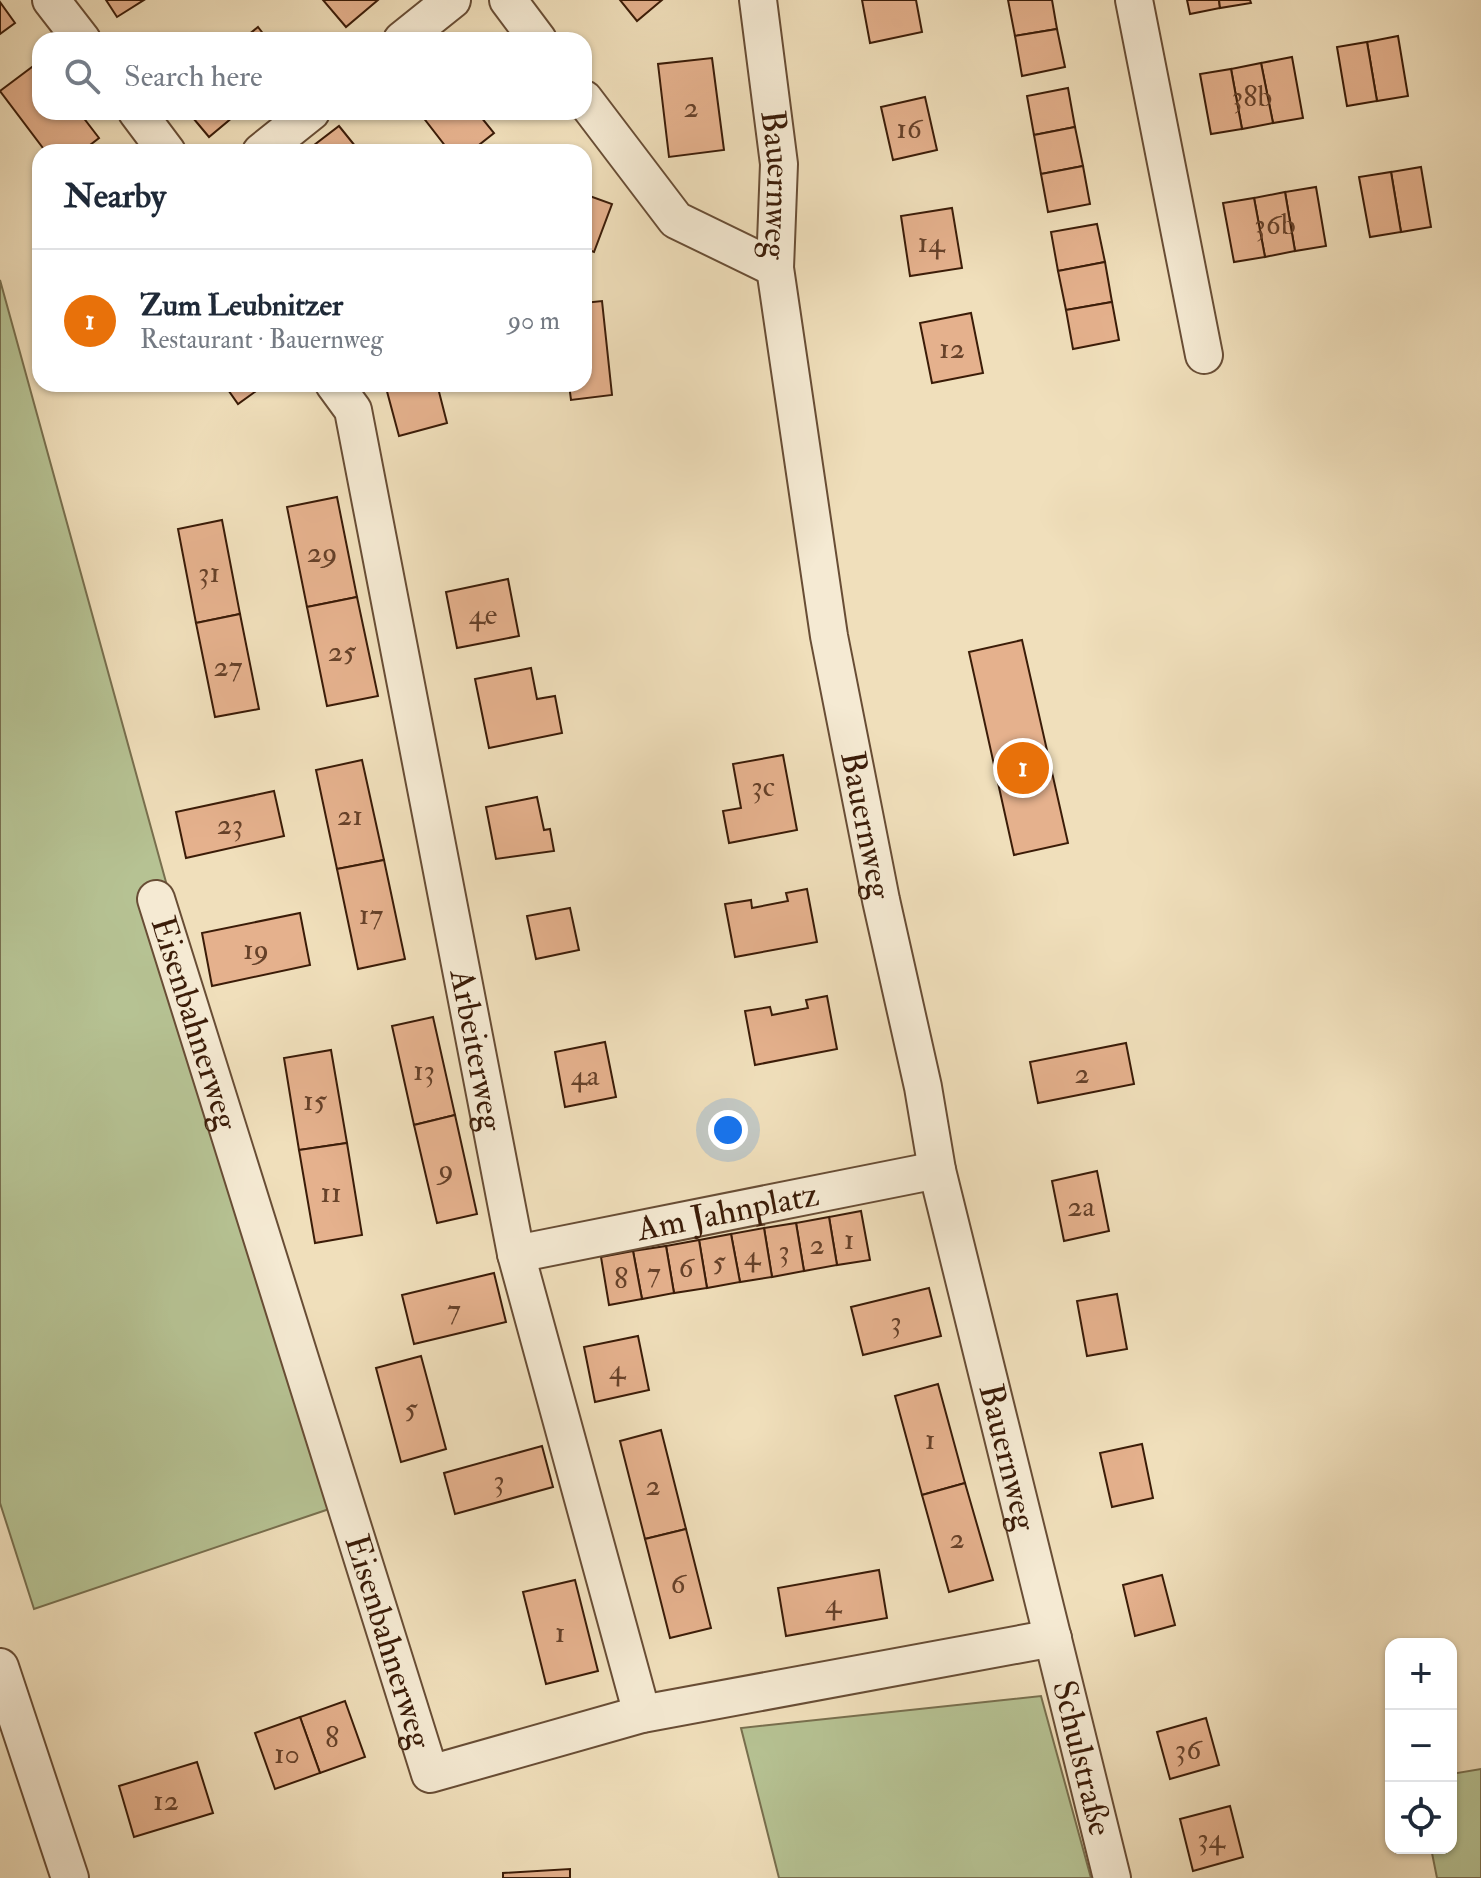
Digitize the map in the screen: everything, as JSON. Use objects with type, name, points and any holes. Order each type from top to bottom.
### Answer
[{"type":"street","points":[[51,0],[76,32]]},
{"type":"street","points":[[412,32],[452,0]]},
{"type":"street","points":[[508,0],[532,32]]},
{"type":"street","name":"Bauernweg","points":[[758,0],[779,164],[775,268],[829,636],[881,900],[923,1087],[937,1170],[1053,1638]]},
{"type":"street","points":[[1134,0],[1204,355]]},
{"type":"street","points":[[592,110],[676,220],[775,268]]},
{"type":"street","points":[[143,120],[161,144]]},
{"type":"street","points":[[271,144],[301,120]]},
{"type":"street","name":"Arbeiterweg","points":[[340,392],[353,410],[516,1254],[642,1714]]},
{"type":"street","name":"Eisenbahnerweg","points":[[156,899],[430,1774],[642,1714],[1053,1638]]},
{"type":"street","name":"Am Jahnplatz","points":[[516,1254],[937,1170]]},
{"type":"street","name":"Schulstraße","points":[[1053,1638],[1112,1878]]},
{"type":"street","points":[[0,1667],[70,1878]]},
{"type":"green space","points":[[0,280],[338,1506],[34,1609],[0,1503]]},
{"type":"green space","points":[[1041,1696],[1091,1878],[779,1878],[741,1728]]},
{"type":"green space","points":[[1481,1769],[1481,1878],[1437,1878],[1432,1854],[1457,1854],[1457,1773]]},
{"type":"building","points":[[106,0],[144,0],[117,17]]},
{"type":"building","points":[[323,0],[378,0],[346,27]]},
{"type":"building","points":[[620,0],[662,0],[637,21]]},
{"type":"building","points":[[862,0],[916,0],[922,32],[870,43]]},
{"type":"building","points":[[1008,0],[1052,0],[1057,29],[1015,36]]},
{"type":"building","points":[[1187,0],[1219,0],[1220,8],[1190,14]]},
{"type":"building","points":[[1219,0],[1250,0],[1251,3],[1220,8]]},
{"type":"building","points":[[0,2],[15,23],[0,34]]},
{"type":"building","points":[[1057,29],[1065,67],[1022,76],[1015,36]]},
{"type":"building","points":[[1398,36],[1408,96],[1377,101],[1367,42]]},
{"type":"building","points":[[1367,42],[1377,101],[1347,106],[1337,47]]},
{"type":"building","points":[[1292,57],[1303,118],[1273,123],[1261,63]]},
{"type":"building","points":[[712,58],[724,150],[669,157],[658,64]]},
{"type":"building","points":[[1261,63],[1273,123],[1242,129],[1231,69]]},
{"type":"building","points":[[32,67],[32,120],[85,120],[99,138],[91,144],[40,144],[0,91]]},
{"type":"building","points":[[1231,69],[1242,129],[1211,134],[1200,74]]},
{"type":"building","points":[[1068,88],[1075,127],[1034,135],[1027,96]]},
{"type":"building","points":[[925,97],[937,150],[893,160],[881,107]]},
{"type":"building","points":[[195,120],[229,120],[209,137]]},
{"type":"building","points":[[425,120],[483,120],[494,133],[480,144],[444,144]]},
{"type":"building","points":[[339,126],[354,144],[315,144]]},
{"type":"building","points":[[1075,127],[1083,166],[1041,174],[1034,135]]},
{"type":"building","points":[[1083,166],[1090,204],[1048,212],[1041,174]]},
{"type":"building","points":[[1421,167],[1431,227],[1401,232],[1391,172]]},
{"type":"building","points":[[1391,172],[1401,232],[1370,237],[1359,177]]},
{"type":"building","points":[[1316,187],[1326,246],[1295,251],[1285,192]]},
{"type":"building","points":[[1285,192],[1295,251],[1265,257],[1254,198]]},
{"type":"building","points":[[592,197],[612,204],[592,251]]},
{"type":"building","points":[[1254,198],[1265,257],[1234,262],[1223,203]]},
{"type":"building","points":[[952,208],[962,268],[910,276],[901,216]]},
{"type":"building","points":[[1097,224],[1105,262],[1058,271],[1051,232]]},
{"type":"building","points":[[1105,262],[1112,302],[1066,310],[1058,271]]},
{"type":"building","points":[[602,301],[612,395],[571,400],[570,392],[592,392],[592,302]]},
{"type":"building","points":[[1112,302],[1119,340],[1073,349],[1066,310]]},
{"type":"building","points":[[971,313],[983,373],[932,383],[920,323]]},
{"type":"building","points":[[230,392],[255,392],[238,404]]},
{"type":"building","points":[[387,392],[439,392],[447,423],[399,436]]},
{"type":"building","points":[[337,497],[357,597],[307,607],[287,507]]},
{"type":"building","points":[[222,520],[240,614],[196,623],[178,529]]},
{"type":"building","points":[[508,579],[519,636],[457,648],[446,592]]},
{"type":"building","points":[[357,597],[378,696],[327,706],[307,607]]},
{"type":"building","points":[[240,614],[259,709],[215,717],[196,623]]},
{"type":"building","points":[[1022,640],[1068,843],[1014,855],[969,652]]},
{"type":"building","points":[[531,668],[537,699],[555,696],[562,733],[489,748],[475,679]]},
{"type":"building","points":[[783,755],[797,830],[729,843],[723,811],[741,808],[733,764]]},
{"type":"building","points":[[362,760],[384,860],[337,869],[316,770]]},
{"type":"building","points":[[274,791],[284,836],[186,858],[176,812]]},
{"type":"building","points":[[537,797],[544,830],[550,829],[554,851],[496,859],[486,807]]},
{"type":"building","points":[[384,860],[405,959],[358,969],[337,869]]},
{"type":"building","points":[[807,889],[817,942],[735,957],[725,904],[751,900],[752,908],[788,901],[786,893]]},
{"type":"building","points":[[570,908],[579,950],[536,959],[527,916]]},
{"type":"building","points":[[300,913],[310,965],[212,986],[202,933]]},
{"type":"building","points":[[827,996],[837,1049],[755,1065],[745,1011],[770,1007],[772,1015],[808,1008],[806,1000]]},
{"type":"building","points":[[433,1017],[455,1115],[414,1125],[392,1026]]},
{"type":"building","points":[[605,1042],[616,1097],[565,1107],[555,1052]]},
{"type":"building","points":[[1126,1043],[1134,1084],[1038,1103],[1030,1062]]},
{"type":"building","points":[[331,1050],[347,1143],[299,1150],[284,1058]]},
{"type":"building","points":[[455,1115],[477,1214],[437,1223],[414,1125]]},
{"type":"building","points":[[347,1143],[362,1235],[315,1243],[299,1150]]},
{"type":"building","points":[[1097,1171],[1109,1231],[1064,1241],[1052,1181]]},
{"type":"building","points":[[861,1211],[870,1260],[837,1265],[829,1217]]},
{"type":"building","points":[[829,1217],[837,1265],[804,1271],[796,1223]]},
{"type":"building","points":[[796,1223],[804,1271],[772,1277],[764,1228]]},
{"type":"building","points":[[764,1228],[772,1277],[740,1282],[731,1234]]},
{"type":"building","points":[[731,1234],[740,1282],[707,1288],[699,1240]]},
{"type":"building","points":[[699,1240],[707,1288],[674,1293],[666,1246]]},
{"type":"building","points":[[666,1246],[674,1293],[642,1299],[633,1251]]},
{"type":"building","points":[[633,1251],[642,1299],[609,1305],[601,1257]]},
{"type":"building","points":[[494,1273],[506,1322],[414,1344],[402,1295]]},
{"type":"building","points":[[929,1288],[941,1336],[863,1355],[851,1307]]},
{"type":"building","points":[[1117,1294],[1127,1349],[1087,1356],[1077,1301]]},
{"type":"building","points":[[638,1336],[649,1390],[595,1402],[584,1347]]},
{"type":"building","points":[[421,1356],[446,1449],[401,1462],[376,1368]]},
{"type":"building","points":[[938,1384],[965,1483],[922,1495],[895,1396]]},
{"type":"building","points":[[661,1430],[686,1529],[645,1539],[620,1441]]},
{"type":"building","points":[[1142,1444],[1153,1498],[1112,1507],[1100,1453]]},
{"type":"building","points":[[542,1446],[553,1487],[455,1514],[444,1473]]},
{"type":"building","points":[[965,1483],[993,1580],[949,1592],[922,1495]]},
{"type":"building","points":[[686,1529],[711,1628],[670,1638],[645,1539]]},
{"type":"building","points":[[879,1570],[887,1618],[786,1636],[778,1588]]},
{"type":"building","points":[[1162,1575],[1175,1625],[1135,1636],[1123,1585]]},
{"type":"building","points":[[575,1580],[598,1671],[546,1684],[523,1592]]},
{"type":"building","points":[[345,1701],[365,1757],[320,1773],[300,1717]]},
{"type":"building","points":[[300,1717],[320,1773],[275,1789],[255,1733]]},
{"type":"building","points":[[1206,1718],[1219,1765],[1170,1779],[1157,1732]]},
{"type":"building","points":[[197,1762],[213,1813],[134,1837],[119,1786]]},
{"type":"building","points":[[1230,1806],[1243,1857],[1193,1871],[1180,1819]]},
{"type":"building","points":[[570,1869],[570,1878],[503,1878],[503,1873]]},
{"type":"place","name":"Zum Leubnitzer","points":[[1023,768]]}]
